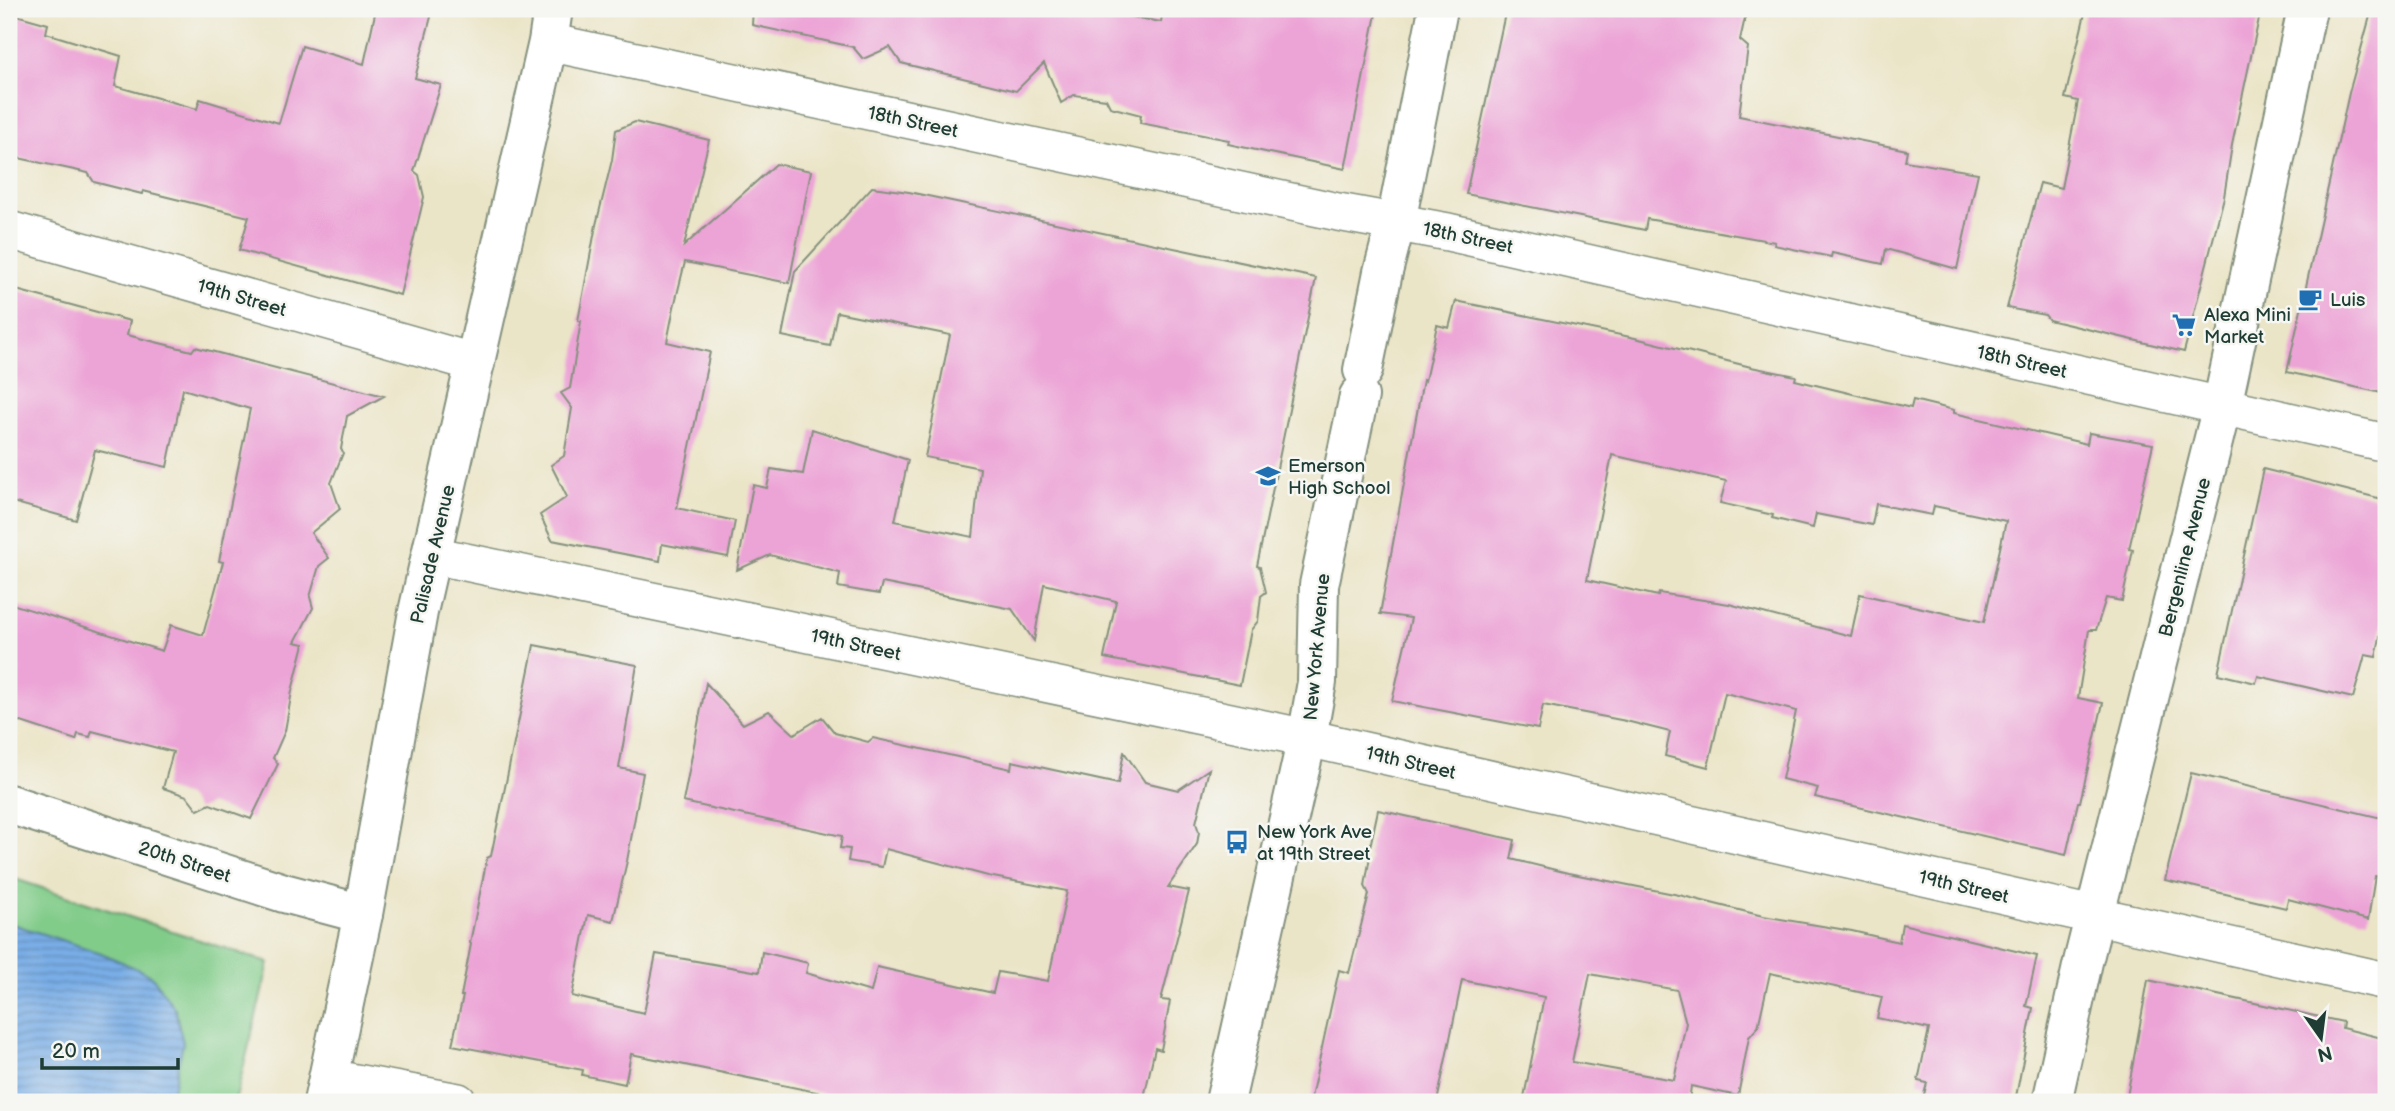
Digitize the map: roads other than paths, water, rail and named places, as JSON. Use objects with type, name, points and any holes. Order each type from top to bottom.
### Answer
[{"type":"street","name":"New York Avenue","points":[[1225,1102],[1307,738],[1317,682],[1319,585],[1438,9]]},
{"type":"street","name":"Bergenline Avenue","points":[[2052,1102],[2095,916],[2222,406],[2307,9]]},
{"type":"street","name":"18th Street","points":[[550,25],[1338,212],[1488,241],[2386,443]]},
{"type":"street","name":"Palisade Avenue","points":[[326,1090],[363,914],[418,612],[550,25]]},
{"type":"street","name":"19th Street","points":[[9,230],[476,363]]},
{"type":"street","name":"19th Street","points":[[432,555],[1307,738],[2386,981]]},
{"type":"street","name":"20th Street","points":[[9,804],[284,893],[363,914]]},
{"type":"street","points":[[326,1090],[458,1102]]},
{"type":"water","points":[[9,923],[101,953],[151,975],[175,1009],[183,1043],[170,1102],[9,1102]]},
{"type":"place","name":"Luis","points":[[2310,299]]},
{"type":"place","name":"Alexa Mini Market","points":[[2184,325]]},
{"type":"place","name":"Emerson High School","points":[[1268,476]]},
{"type":"place","name":"New York Ave at 19th Street","points":[[1237,842]]}]
